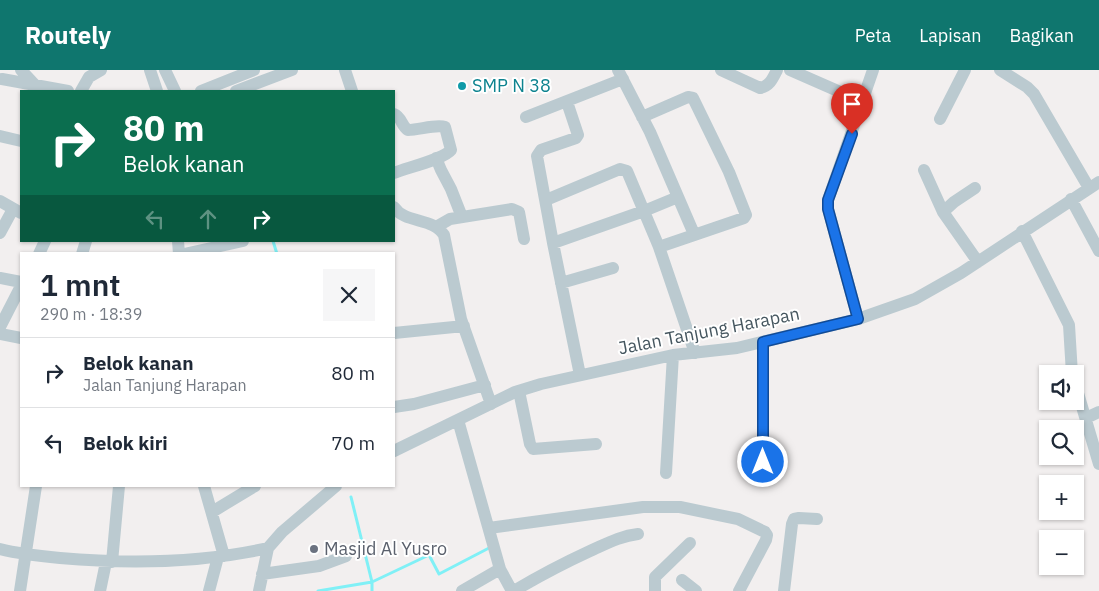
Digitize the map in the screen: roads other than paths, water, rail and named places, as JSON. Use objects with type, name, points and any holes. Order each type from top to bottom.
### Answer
[{"type":"street","points":[[21,70],[36,86]]},
{"type":"street","points":[[82,90],[88,77],[101,70]]},
{"type":"street","points":[[150,70],[157,90]]},
{"type":"street","points":[[165,70],[175,90]]},
{"type":"street","points":[[206,90],[223,87],[254,70]]},
{"type":"street","points":[[239,90],[292,70]]},
{"type":"street","points":[[337,70],[343,90]]},
{"type":"street","points":[[345,70],[352,90]]},
{"type":"street","points":[[721,70],[760,88],[771,82],[777,70]]},
{"type":"street","points":[[790,70],[864,102]]},
{"type":"street","points":[[858,319],[828,209],[828,200],[864,102],[873,70]]},
{"type":"street","points":[[940,119],[965,70]]},
{"type":"street","points":[[1000,70],[1027,87],[1034,94],[1094,185]]},
{"type":"street","points":[[526,117],[566,102],[620,75],[642,118],[694,234]]},
{"type":"street","points":[[2,77],[36,86],[62,90]]},
{"type":"street","points":[[642,118],[688,97],[692,97],[729,172],[746,213],[745,217],[659,247]]},
{"type":"street","points":[[566,102],[578,135],[576,138],[540,150],[537,159],[580,375]]},
{"type":"street","points":[[395,114],[408,130],[445,127],[447,129],[450,150],[448,153],[436,158],[395,172]]},
{"type":"street","points":[[0,136],[20,141]]},
{"type":"street","points":[[436,158],[462,217]]},
{"type":"street","points":[[546,200],[623,169],[627,171],[659,247],[695,353]]},
{"type":"street","points":[[924,170],[943,212],[978,262]]},
{"type":"street","name":"Jalan Tanjung Harapan","points":[[395,451],[518,391],[580,375],[673,355],[736,348],[763,342],[858,319],[915,299],[978,262],[1094,185]]},
{"type":"street","points":[[943,212],[975,188]]},
{"type":"street","points":[[553,243],[678,197]]},
{"type":"street","points":[[1071,199],[1099,251]]},
{"type":"street","points":[[0,201],[17,211],[0,233]]},
{"type":"street","points":[[395,208],[402,215],[436,226],[441,230],[446,240],[454,292],[491,404]]},
{"type":"street","points":[[436,226],[450,219],[512,209],[519,212],[524,239]]},
{"type":"street","points":[[1022,231],[1069,326],[1071,365]]},
{"type":"street","points":[[193,252],[238,242]]},
{"type":"street","points":[[561,283],[613,268]]},
{"type":"street","points":[[0,278],[20,284]]},
{"type":"street","points":[[0,327],[20,286]]},
{"type":"street","points":[[395,333],[464,326]]},
{"type":"street","points":[[0,334],[20,338]]},
{"type":"street","points":[[763,342],[763,462]]},
{"type":"street","points":[[666,473],[673,355]]},
{"type":"street","points":[[395,407],[414,404],[485,385]]},
{"type":"street","points":[[518,391],[530,444],[533,449],[596,444]]},
{"type":"street","points":[[1083,410],[1099,464]]},
{"type":"street","points":[[1086,418],[1099,412]]},
{"type":"street","points":[[458,420],[500,569],[513,591],[575,558],[624,536],[638,534]]},
{"type":"street","points":[[20,591],[36,487]]},
{"type":"street","points":[[100,591],[109,562],[119,487]]},
{"type":"street","points":[[204,487],[212,512],[221,556],[209,591]]},
{"type":"street","points":[[212,512],[253,487]]},
{"type":"street","points":[[259,591],[268,548],[282,532],[335,487]]},
{"type":"street","points":[[489,528],[643,507],[680,507],[738,519],[765,532],[767,535],[739,591]]},
{"type":"street","points":[[784,591],[792,524],[794,520],[799,518],[817,519]]},
{"type":"street","points":[[655,591],[655,577],[690,544]]},
{"type":"street","points":[[0,549],[27,554],[109,562],[221,556],[268,548]]},
{"type":"street","points":[[262,574],[319,566],[346,556]]},
{"type":"street","points":[[462,591],[500,569]]},
{"type":"street","points":[[682,580],[696,591]]},
{"type":"waterway","points":[[273,242],[276,252]]},
{"type":"waterway","points":[[351,497],[372,582],[372,591]]},
{"type":"waterway","points":[[318,591],[372,582],[429,555],[439,574],[489,548]]},
{"type":"place","name":"SMP N 38","points":[[462,86]]},
{"type":"place","name":"Masjid Al Yusro","points":[[314,549]]}]
